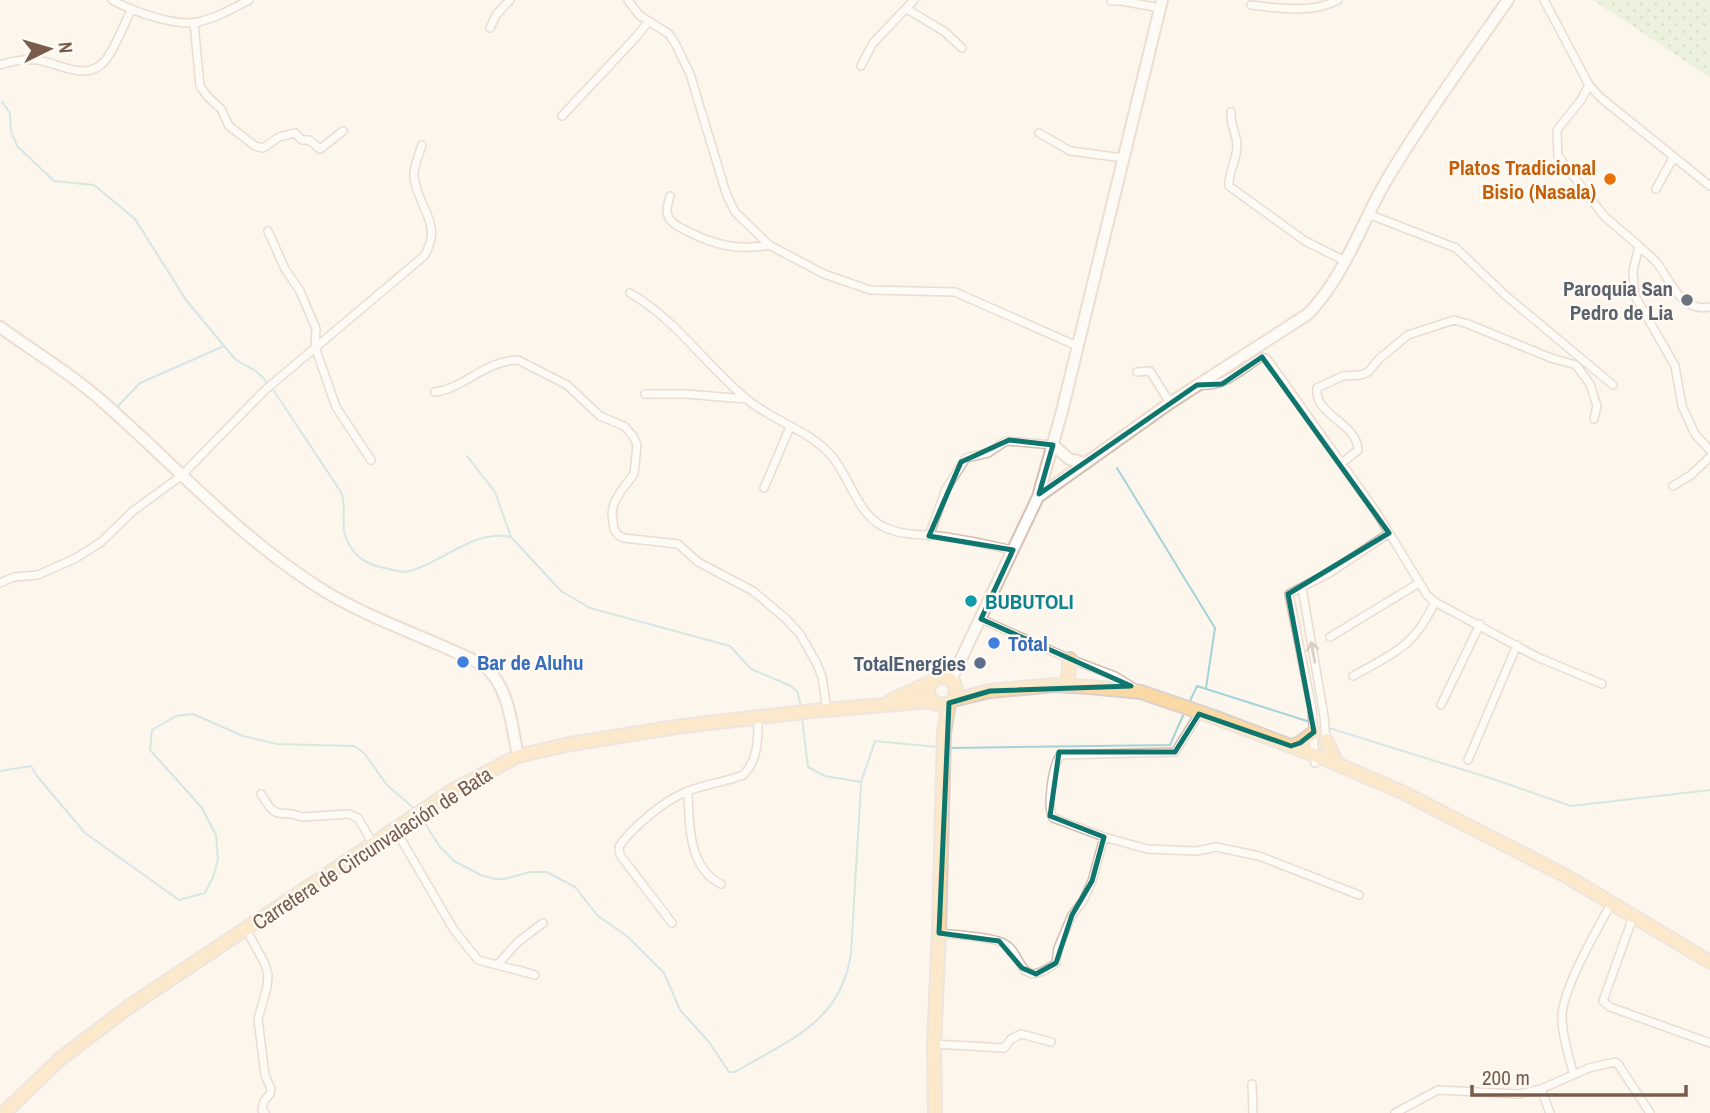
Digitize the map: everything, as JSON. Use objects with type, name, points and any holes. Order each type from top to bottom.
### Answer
[{"type":"main road","points":[[1067,685],[1070,659]]},
{"type":"main road","name":"Carretera de Circunvalación de Bata","points":[[880,705],[945,681]]},
{"type":"main road","points":[[943,737],[928,690],[945,681],[990,691]]},
{"type":"main road","points":[[935,1113],[934,1044],[943,737],[956,692],[945,681]]},
{"type":"main road","points":[[933,702],[941,705],[990,691],[1067,685],[1141,692],[1291,746],[1398,797],[1420,803],[1463,823],[1566,876],[1710,962]]},
{"type":"main road","name":"Carretera de Circunvalación de Bata","points":[[4,1113],[60,1059],[95,1031],[455,789],[518,756],[583,742],[758,717],[933,702]]},
{"type":"main road","points":[[1199,714],[1324,762]]},
{"type":"main road","points":[[1291,746],[1320,734],[1324,762]]},
{"type":"street","points":[[112,0],[132,9],[174,21],[194,23],[225,13],[248,0]]},
{"type":"street","points":[[490,28],[496,15],[510,0]]},
{"type":"street","points":[[628,0],[639,15],[669,34],[690,74],[722,181],[735,212],[750,230],[769,246],[824,274],[870,290],[956,292],[1077,346]]},
{"type":"street","points":[[861,66],[873,43],[914,0]]},
{"type":"street","points":[[1251,5],[1289,9],[1330,4],[1338,0]]},
{"type":"street","points":[[1038,497],[1170,403],[1308,314],[1327,293],[1386,181],[1508,0]]},
{"type":"street","points":[[1544,0],[1589,85],[1601,98],[1710,186]]},
{"type":"street","points":[[945,681],[960,659],[981,618],[1038,497],[1161,4],[1111,1]]},
{"type":"street","points":[[0,65],[17,60],[39,60],[73,70],[94,69],[106,60],[132,9]]},
{"type":"street","points":[[907,9],[945,32],[962,48]]},
{"type":"street","points":[[562,116],[648,22]]},
{"type":"street","points":[[194,23],[200,86],[222,109],[229,126],[248,141],[263,148],[279,137],[295,133],[302,140],[309,140],[320,149],[343,131]]},
{"type":"street","points":[[1589,85],[1581,100],[1557,130],[1558,156],[1604,216],[1655,260],[1677,295],[1695,306],[1710,307]]},
{"type":"street","points":[[1231,112],[1230,127],[1236,136],[1237,146],[1229,186],[1305,241],[1345,261]]},
{"type":"street","points":[[1039,133],[1069,151],[1124,158]]},
{"type":"street","points":[[0,583],[14,577],[38,575],[76,558],[101,542],[133,511],[181,476],[275,381],[424,256],[432,244],[432,226],[414,176],[422,145]]},
{"type":"street","points":[[1656,189],[1673,158]]},
{"type":"street","points":[[670,196],[667,211],[669,218],[674,224],[706,241],[731,248],[769,246]]},
{"type":"street","points":[[1368,214],[1456,248],[1504,296],[1613,385]]},
{"type":"street","points":[[268,231],[285,269],[300,291],[316,329],[315,346],[336,407],[371,460]]},
{"type":"street","points":[[1640,247],[1633,271],[1635,296],[1675,366],[1682,406],[1695,434],[1710,450]]},
{"type":"street","points":[[630,293],[645,301],[674,326],[747,399],[768,415],[811,437],[828,452],[844,471],[855,495],[878,524],[895,533],[968,541],[1013,550]]},
{"type":"street","points":[[1342,463],[1358,450],[1358,442],[1353,433],[1320,404],[1316,395],[1317,388],[1343,376],[1368,372],[1408,335],[1454,320],[1576,365],[1590,384],[1597,406],[1594,419]]},
{"type":"street","points":[[0,327],[64,370],[103,401],[181,476],[269,551],[325,592],[372,617],[485,666],[497,678],[505,696],[518,756]]},
{"type":"street","points":[[1197,385],[1212,387],[1222,384],[1262,357],[1267,359],[1342,463],[1419,583],[1435,602],[1537,657],[1602,684]]},
{"type":"street","points":[[435,392],[444,391],[491,366],[519,359],[567,385],[600,416],[624,426],[637,445],[634,474],[614,503],[613,523],[618,536],[678,544],[698,562],[753,591],[800,634],[822,677],[827,710]]},
{"type":"street","points":[[1137,372],[1150,371],[1170,403]]},
{"type":"street","points":[[645,394],[747,399]]},
{"type":"street","points":[[764,488],[790,426]]},
{"type":"street","points":[[929,536],[946,489],[966,458],[988,453],[1006,441],[1053,445],[1069,459],[1086,463]]},
{"type":"street","points":[[1673,486],[1691,475],[1710,457]]},
{"type":"street","points":[[1324,762],[1289,594],[1331,572],[1389,533]]},
{"type":"street","points":[[0,572],[14,577]]},
{"type":"street","points":[[1330,637],[1419,583]]},
{"type":"street","points":[[1302,588],[1324,716],[1320,734]]},
{"type":"street","points":[[1353,676],[1406,644],[1424,626],[1435,602]]},
{"type":"street","points":[[981,618],[1070,659],[1115,676],[1141,692]]},
{"type":"street","points":[[1441,705],[1480,624]]},
{"type":"street","points":[[1468,760],[1517,645]]},
{"type":"street","points":[[1199,714],[1175,752],[1060,755],[1050,797],[1050,814],[1053,818],[1104,837],[1147,849],[1197,851],[1216,847],[1259,856],[1359,895]]},
{"type":"street","points":[[672,923],[620,855],[619,847],[637,827],[674,798],[688,791],[744,775],[757,753],[758,717]]},
{"type":"street","points":[[688,791],[689,820],[696,857],[711,879],[721,884]]},
{"type":"street","points":[[261,794],[269,808],[284,815],[296,814],[302,817],[349,814],[358,818],[373,844]]},
{"type":"street","points":[[395,829],[436,901],[478,960],[535,975],[519,970]]},
{"type":"street","points":[[939,933],[999,941],[1013,951],[1018,962],[1027,971],[1036,974],[1045,970],[1056,963],[1058,948],[1072,915],[1083,901],[1092,881],[1104,837]]},
{"type":"street","points":[[1573,1073],[1566,1043],[1563,1010],[1590,941],[1611,904]]},
{"type":"street","points":[[1633,917],[1603,1001],[1611,1007],[1710,1043]]},
{"type":"street","points":[[498,964],[520,940],[543,923]]},
{"type":"street","points":[[246,929],[268,975],[258,1019],[265,1075],[271,1089],[264,1101],[262,1110],[265,1113]]},
{"type":"street","points":[[934,1044],[1004,1048],[1011,1039],[1021,1034],[1051,1042]]},
{"type":"street","points":[[1395,1113],[1438,1090],[1519,1094],[1541,1088],[1573,1073],[1615,1062],[1650,1113]]},
{"type":"street","points":[[1252,1084],[1253,1113]]},
{"type":"street","points":[[1541,1088],[1550,1113]]},
{"type":"highlighted area","points":[[1262,357],[1389,533],[1288,594],[1314,732],[1300,743],[1291,746],[1199,714],[1175,752],[1059,752],[1050,816],[1104,837],[1092,881],[1072,915],[1056,963],[1036,974],[1022,968],[999,941],[939,933],[949,703],[990,691],[1131,686],[981,619],[1013,550],[929,536],[961,462],[1009,440],[1053,445],[1039,494],[1197,385],[1222,384]]},
{"type":"green space","points":[[1593,0],[1710,0],[1710,78]]},
{"type":"waterway","points":[[2,102],[10,113],[11,131],[17,146],[54,181],[94,185],[135,219],[186,300],[235,359],[256,372],[268,384]]},
{"type":"waterway","points":[[118,406],[140,383],[224,346]]},
{"type":"waterway","points":[[272,388],[341,492],[348,543],[357,555],[368,563],[408,572],[471,542],[497,536],[511,537],[561,591],[590,608],[730,646],[751,669],[797,691],[801,706]]},
{"type":"waterway","points":[[467,456],[495,492],[511,537]]},
{"type":"waterway","points":[[1117,468],[1215,628],[1206,688]]},
{"type":"waterway","points":[[1189,703],[1197,686],[1310,722]]},
{"type":"waterway","points":[[950,748],[1170,745],[1185,711]]},
{"type":"waterway","points":[[0,771],[31,766],[85,833],[179,900],[205,893],[218,860],[216,835],[202,808],[150,750],[152,730],[176,716],[193,714],[243,736],[277,744],[354,746],[364,753],[387,785],[416,810]]},
{"type":"waterway","points":[[802,718],[808,767],[825,776],[861,782],[875,741],[937,747]]},
{"type":"waterway","points":[[1329,728],[1571,806],[1710,790]]},
{"type":"waterway","points":[[421,817],[440,847],[454,861],[481,875],[504,879],[530,872],[547,872],[575,887],[598,916],[628,937],[664,973],[680,1010],[709,1042],[729,1072],[735,1072],[810,1026],[824,1013],[845,977],[851,953],[861,784]]},
{"type":"place","name":"Platos Tradicional Bisio (Nasala)","points":[[1610,179]]},
{"type":"place","name":"Paroquia San Pedro de Lia","points":[[1687,300]]},
{"type":"place","name":"BUBUTOLI","points":[[971,601]]},
{"type":"place","name":"Total","points":[[994,643]]},
{"type":"place","name":"Bar de Aluhu","points":[[463,662]]},
{"type":"place","name":"TotalEnergies","points":[[980,663]]}]
